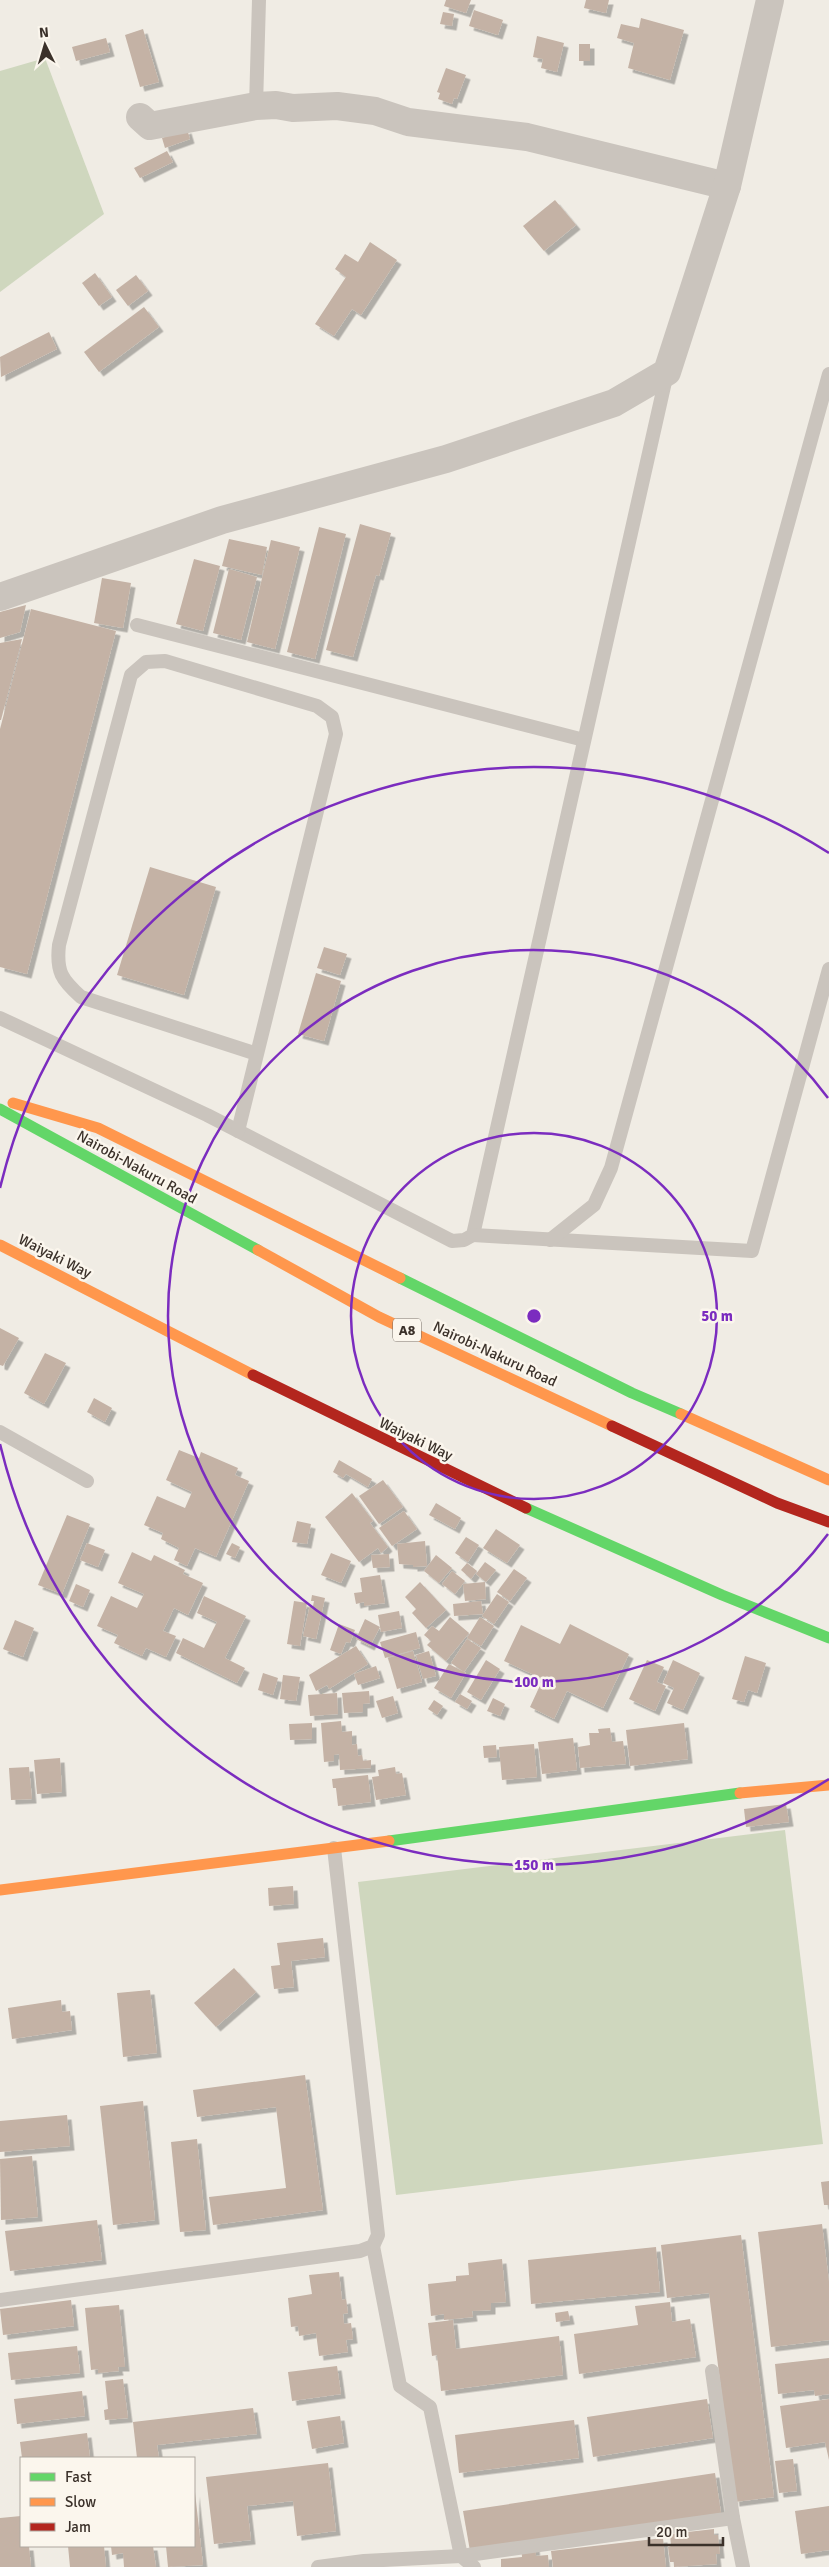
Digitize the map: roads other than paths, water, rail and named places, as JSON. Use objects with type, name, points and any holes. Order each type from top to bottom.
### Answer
[{"type":"main road","points":[[0,1099],[98,1128],[632,1393],[829,1480]]},
{"type":"main road","name":"Nairobi-Nakuru Road","points":[[0,1109],[379,1317],[777,1502],[829,1522]]},
{"type":"main road","name":"Waiyaki Way","points":[[0,1244],[265,1381],[496,1496],[752,1609],[829,1638]]},
{"type":"main road","points":[[0,1890],[776,1789],[829,1785]]},
{"type":"street","points":[[0,597],[222,520],[446,459],[614,403],[667,372],[727,186],[770,0]]},
{"type":"street","points":[[140,117],[150,126],[256,106],[276,105],[293,108],[337,106],[376,111],[408,122],[527,137],[727,186]]},
{"type":"lane","points":[[256,106],[259,0]]},
{"type":"lane","points":[[473,1235],[667,372]]},
{"type":"lane","points":[[550,1240],[594,1205],[611,1168],[829,374]]},
{"type":"lane","points":[[137,625],[584,740]]},
{"type":"lane","points":[[238,1131],[336,734],[332,717],[317,706],[165,661],[146,662],[131,675],[59,946],[57,962],[63,981],[81,997],[257,1054]]},
{"type":"lane","points":[[0,1018],[238,1131],[452,1240],[464,1240],[473,1235],[752,1251],[829,969]]},
{"type":"lane","points":[[0,1432],[87,1481]]},
{"type":"lane","points":[[334,1848],[378,2235],[373,2246],[400,2386],[430,2407],[461,2556],[474,2567]]},
{"type":"lane","points":[[0,2300],[360,2251],[373,2246]]},
{"type":"lane","points":[[712,2371],[733,2518],[743,2567]]},
{"type":"lane","points":[[318,2567],[364,2561],[461,2556],[733,2518]]}]
